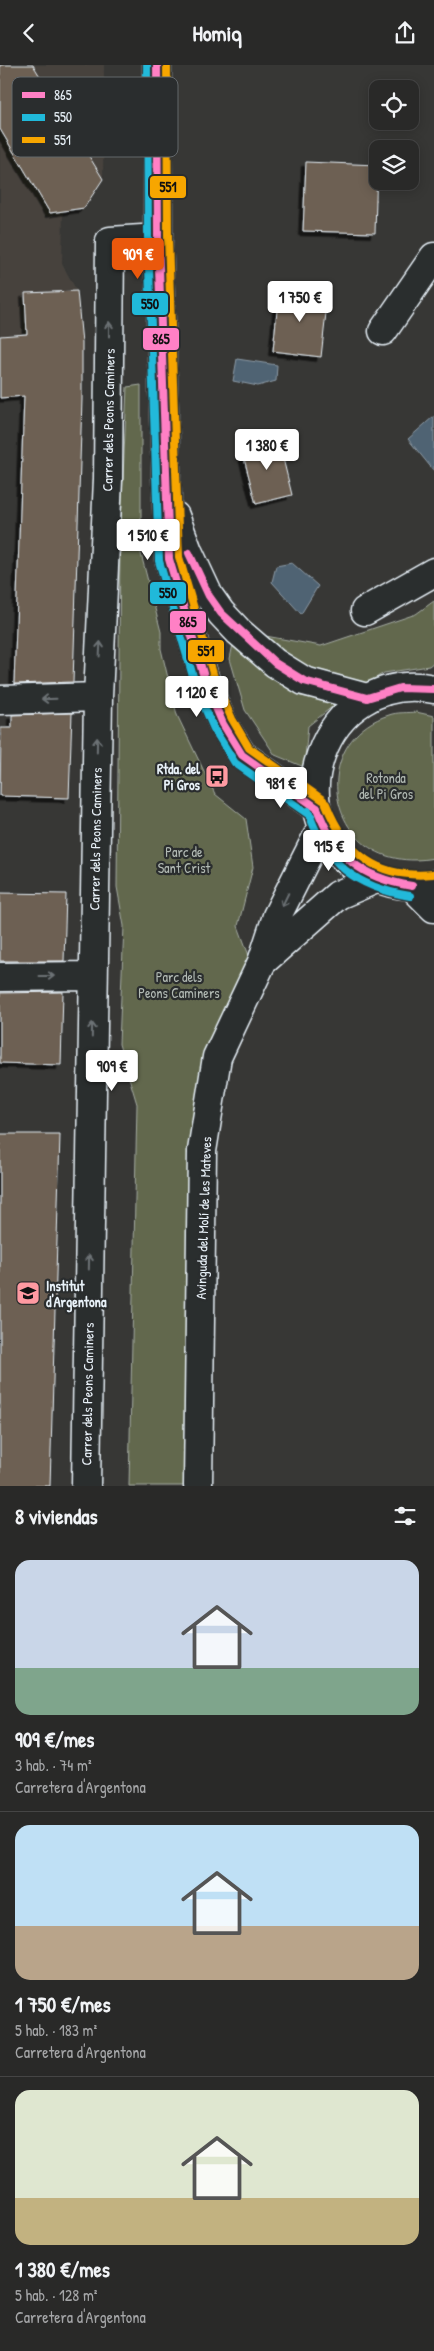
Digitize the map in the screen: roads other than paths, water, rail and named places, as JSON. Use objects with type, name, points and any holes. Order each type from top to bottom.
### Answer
[{"type":"street","points":[[158,157],[158,238],[169,559],[207,687],[223,724],[242,755],[320,817]]},
{"type":"street","name":"Carrer dels Peons Caminers","points":[[86,1486],[98,697],[108,479],[110,241],[158,238]]},
{"type":"street","points":[[383,331],[434,257]]},
{"type":"street","points":[[167,494],[188,551],[209,595],[227,619],[275,663],[304,681],[367,698]]},
{"type":"street","points":[[365,611],[434,572]]},
{"type":"street","points":[[434,689],[404,687],[385,691],[367,698],[343,717],[325,742],[316,771],[314,787],[320,817],[344,857],[354,866],[376,879],[388,883],[423,885],[434,908]]},
{"type":"street","points":[[0,700],[98,697]]},
{"type":"street","name":"Avinguda del Molí de les Mateves","points":[[198,1486],[202,1151],[217,1057],[262,962],[277,916],[320,817]]},
{"type":"street","points":[[262,962],[338,895],[376,879]]},
{"type":"street","points":[[0,977],[93,976]]},
{"type":"water","points":[[237,359],[277,365],[276,381],[258,386],[233,381]]},
{"type":"water","points":[[434,416],[434,471],[408,439]]},
{"type":"water","points":[[292,563],[318,586],[301,614],[272,582],[276,566]]},
{"type":"place","name":"Rtda. del Pi Gros","points":[[217,776]]},
{"type":"place","name":"Institut d'Argentona","points":[[28,1293]]},
{"type":"park label","name":"Rotonda del Pi Gros","points":[[386,785]]},
{"type":"park label","name":"Parc de Sant Crist","points":[[184,859]]},
{"type":"park label","name":"Parc dels Peons Caminers","points":[[179,984]]}]
